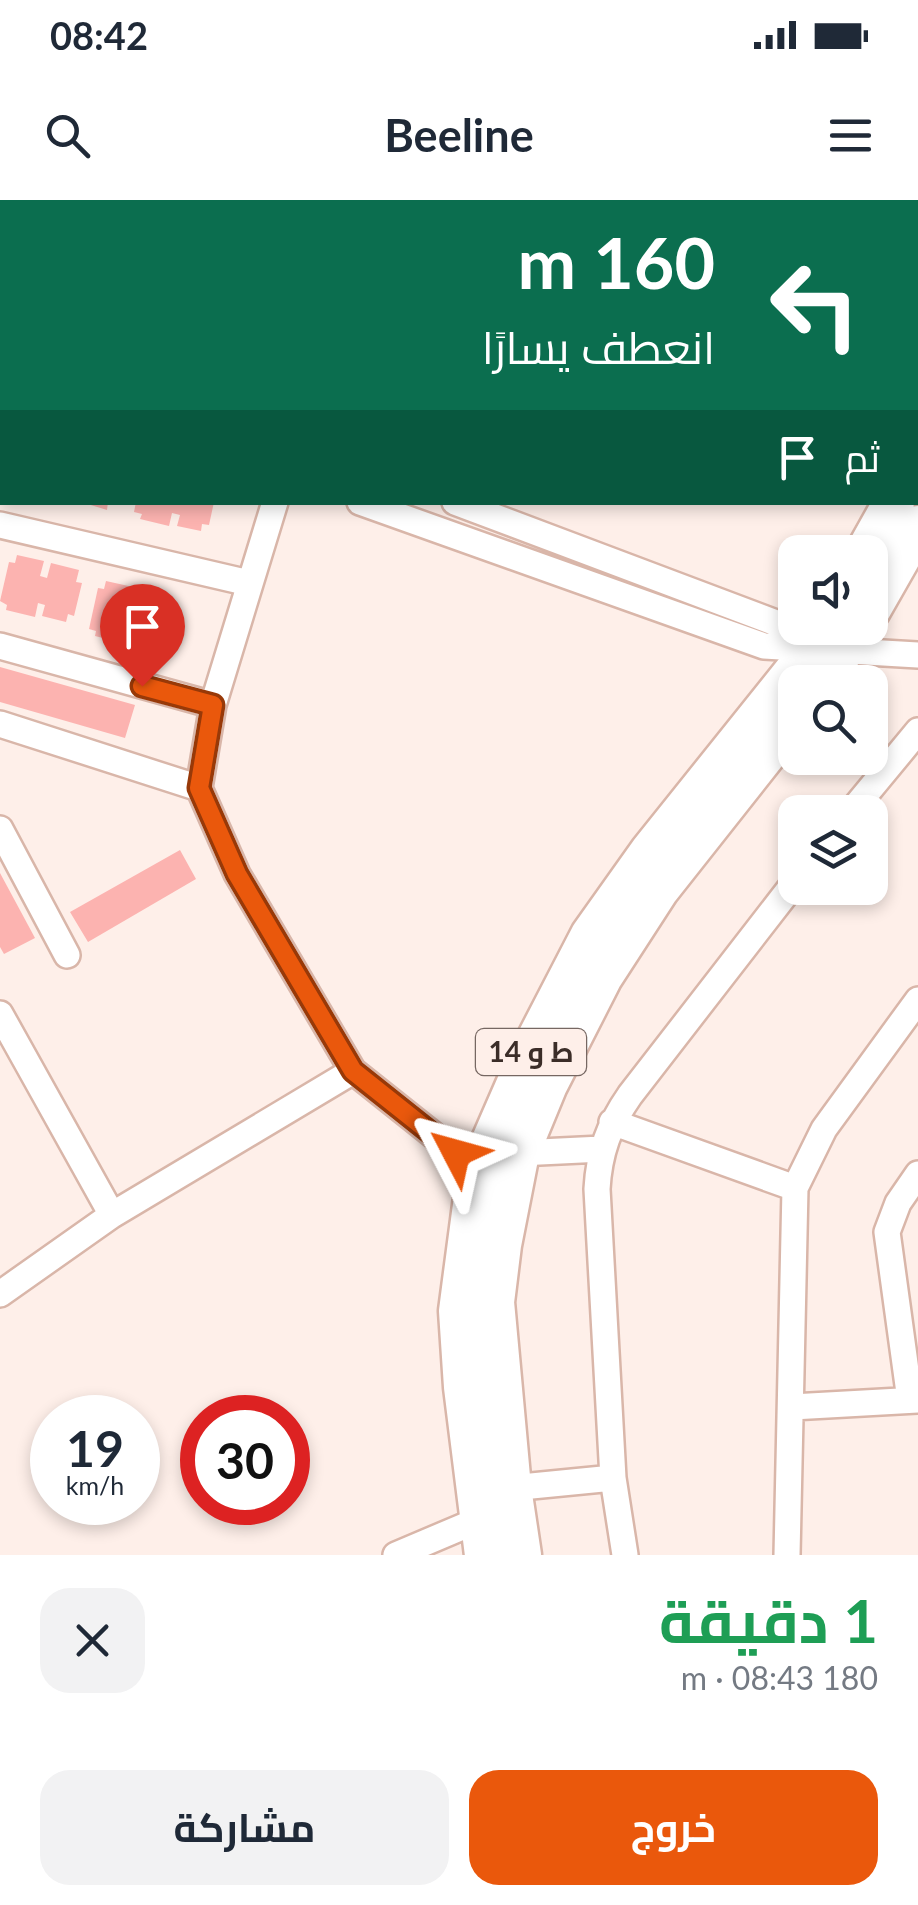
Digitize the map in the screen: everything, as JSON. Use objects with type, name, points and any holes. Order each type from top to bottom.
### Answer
[{"type":"main road","points":[[876,535],[892,505]]},
{"type":"main road","points":[[888,578],[918,526]]},
{"type":"main road","name":"ط و 14","points":[[483,1537],[458,1311],[477,1175],[531,1050],[592,935],[650,852],[832,648]]},
{"type":"main road","points":[[521,1555],[494,1302],[500,1245],[518,1153],[547,1085],[602,977],[660,889],[778,739]]},
{"type":"street","points":[[274,505],[213,705],[199,788],[237,874],[353,1071],[456,1153],[477,1175]]},
{"type":"street","points":[[368,505],[764,646],[918,655]]},
{"type":"street","points":[[463,505],[776,623],[832,648]]},
{"type":"street","points":[[0,525],[249,584]]},
{"type":"street","points":[[0,646],[213,705]]},
{"type":"street","points":[[0,724],[199,788]]},
{"type":"street","points":[[865,795],[918,730]]},
{"type":"street","points":[[0,829],[67,956]]},
{"type":"street","points":[[624,1555],[613,1478],[597,1188],[602,1149],[612,1122],[778,904]]},
{"type":"street","points":[[786,1555],[795,1188],[824,1129],[918,1000]]},
{"type":"street","points":[[0,1014],[112,1214]]},
{"type":"street","points":[[0,1294],[112,1214],[353,1071]]},
{"type":"street","points":[[612,1122],[795,1188]]},
{"type":"street","points":[[518,1153],[602,1149]]},
{"type":"street","points":[[792,1407],[914,1400],[907,1301],[887,1232],[898,1203],[918,1174]]},
{"type":"street","points":[[511,1488],[613,1478]]},
{"type":"street","points":[[396,1555],[483,1537]]},
{"type":"building","points":[[135,505],[213,505],[209,525],[202,524],[201,531],[177,526],[180,515],[172,513],[169,526],[140,519],[142,514],[134,512]]},
{"type":"building","points":[[17,555],[44,561],[40,576],[47,578],[51,563],[79,570],[76,582],[82,583],[74,616],[68,614],[66,622],[42,616],[45,605],[38,603],[35,617],[6,610],[7,605],[0,601],[9,562],[15,563]]},
{"type":"building","points":[[106,581],[133,587],[129,602],[137,604],[140,590],[168,596],[166,608],[171,609],[163,642],[157,641],[155,648],[132,643],[134,632],[127,630],[123,643],[95,636],[96,631],[89,629],[98,588],[104,589]]},
{"type":"building","points":[[0,667],[135,705],[125,738],[0,702]]},
{"type":"building","points":[[180,850],[196,879],[88,942],[70,912]]},
{"type":"building","points":[[0,873],[35,938],[4,954],[0,947]]},
{"type":"route","points":[[142,686],[213,705],[199,788],[237,874],[353,1071],[456,1153]]}]
